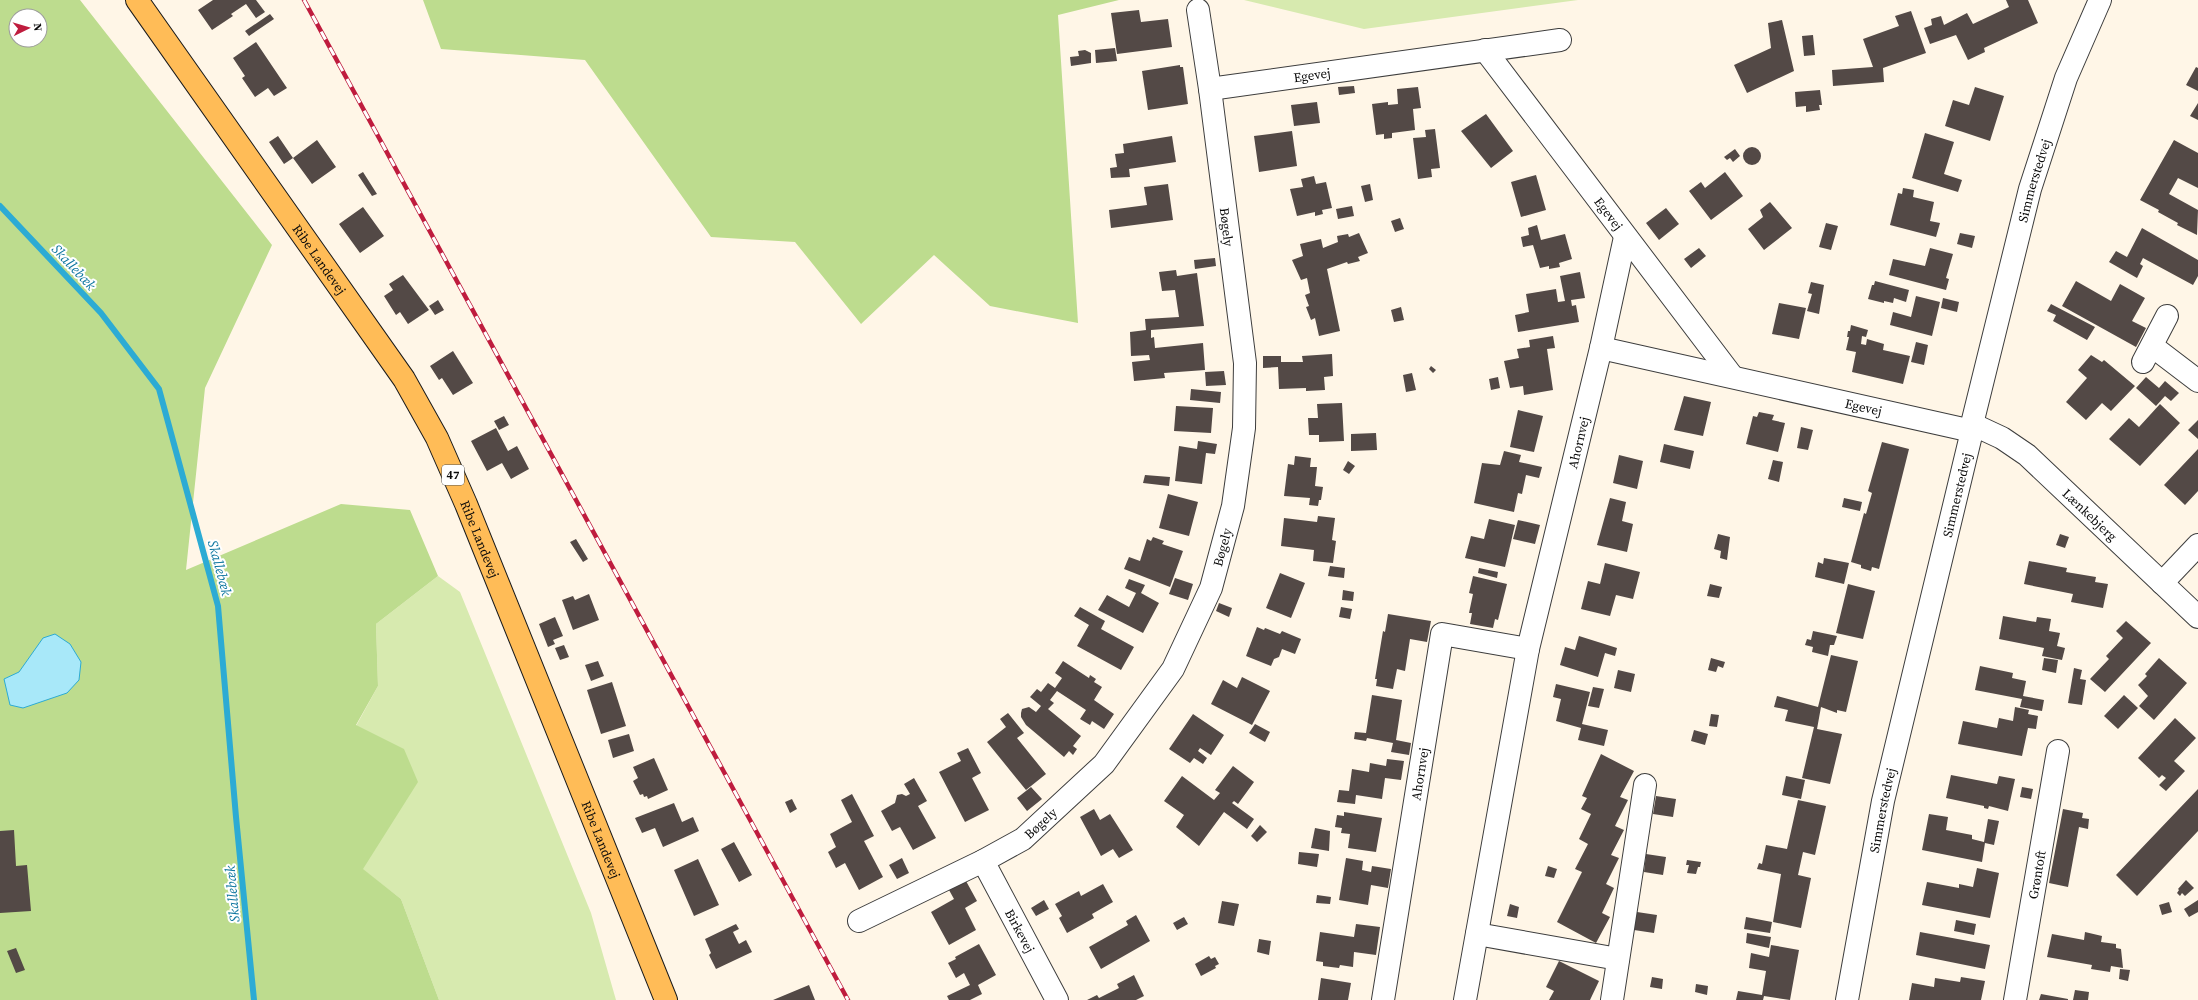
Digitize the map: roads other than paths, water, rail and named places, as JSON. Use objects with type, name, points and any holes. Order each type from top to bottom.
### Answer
[{"type":"main road","name":"Ribe Landevej","points":[[137,0],[404,379],[437,438],[466,504],[666,1000]]},
{"type":"street","name":"Simmerstedvej","points":[[1847,1000],[1884,802],[2030,189],[2066,78],[2100,0]]},
{"type":"street","name":"Bøgely","points":[[859,921],[983,861],[1023,839],[1104,764],[1172,669],[1211,588],[1233,506],[1244,428],[1245,363],[1210,89],[1198,10]]},
{"type":"street","name":"Egevej","points":[[1210,89],[1560,40]]},
{"type":"street","name":"Egevej","points":[[1485,50],[1624,237],[1732,376]]},
{"type":"street","name":"Ahornvej","points":[[1465,1000],[1528,649],[1601,348],[1624,237]]},
{"type":"street","points":[[2168,316],[2148,354],[2198,381]]},
{"type":"street","name":"Egevej","points":[[1601,348],[1972,428]]},
{"type":"street","name":"Lænkebjerg","points":[[1972,428],[2002,438],[2026,455],[2198,617]]},
{"type":"street","points":[[2162,583],[2198,545]]},
{"type":"street","name":"Ahornvej","points":[[1383,1000],[1442,634],[1528,649]]},
{"type":"street","name":"Grøntoft","points":[[2015,1000],[2058,751]]},
{"type":"street","points":[[1612,1000],[1644,785]]},
{"type":"street","name":"Birkevej","points":[[983,861],[1057,1000]]},
{"type":"street","points":[[1477,934],[1618,959]]},
{"type":"water","points":[[55,634],[70,644],[81,662],[79,680],[67,693],[23,708],[10,705],[4,679],[19,672],[43,638]]},
{"type":"waterway","name":"Skallebæk","points":[[0,206],[101,313],[159,389],[218,606],[236,817],[254,1000]]},
{"type":"railway","points":[[304,0],[848,1000]]}]
